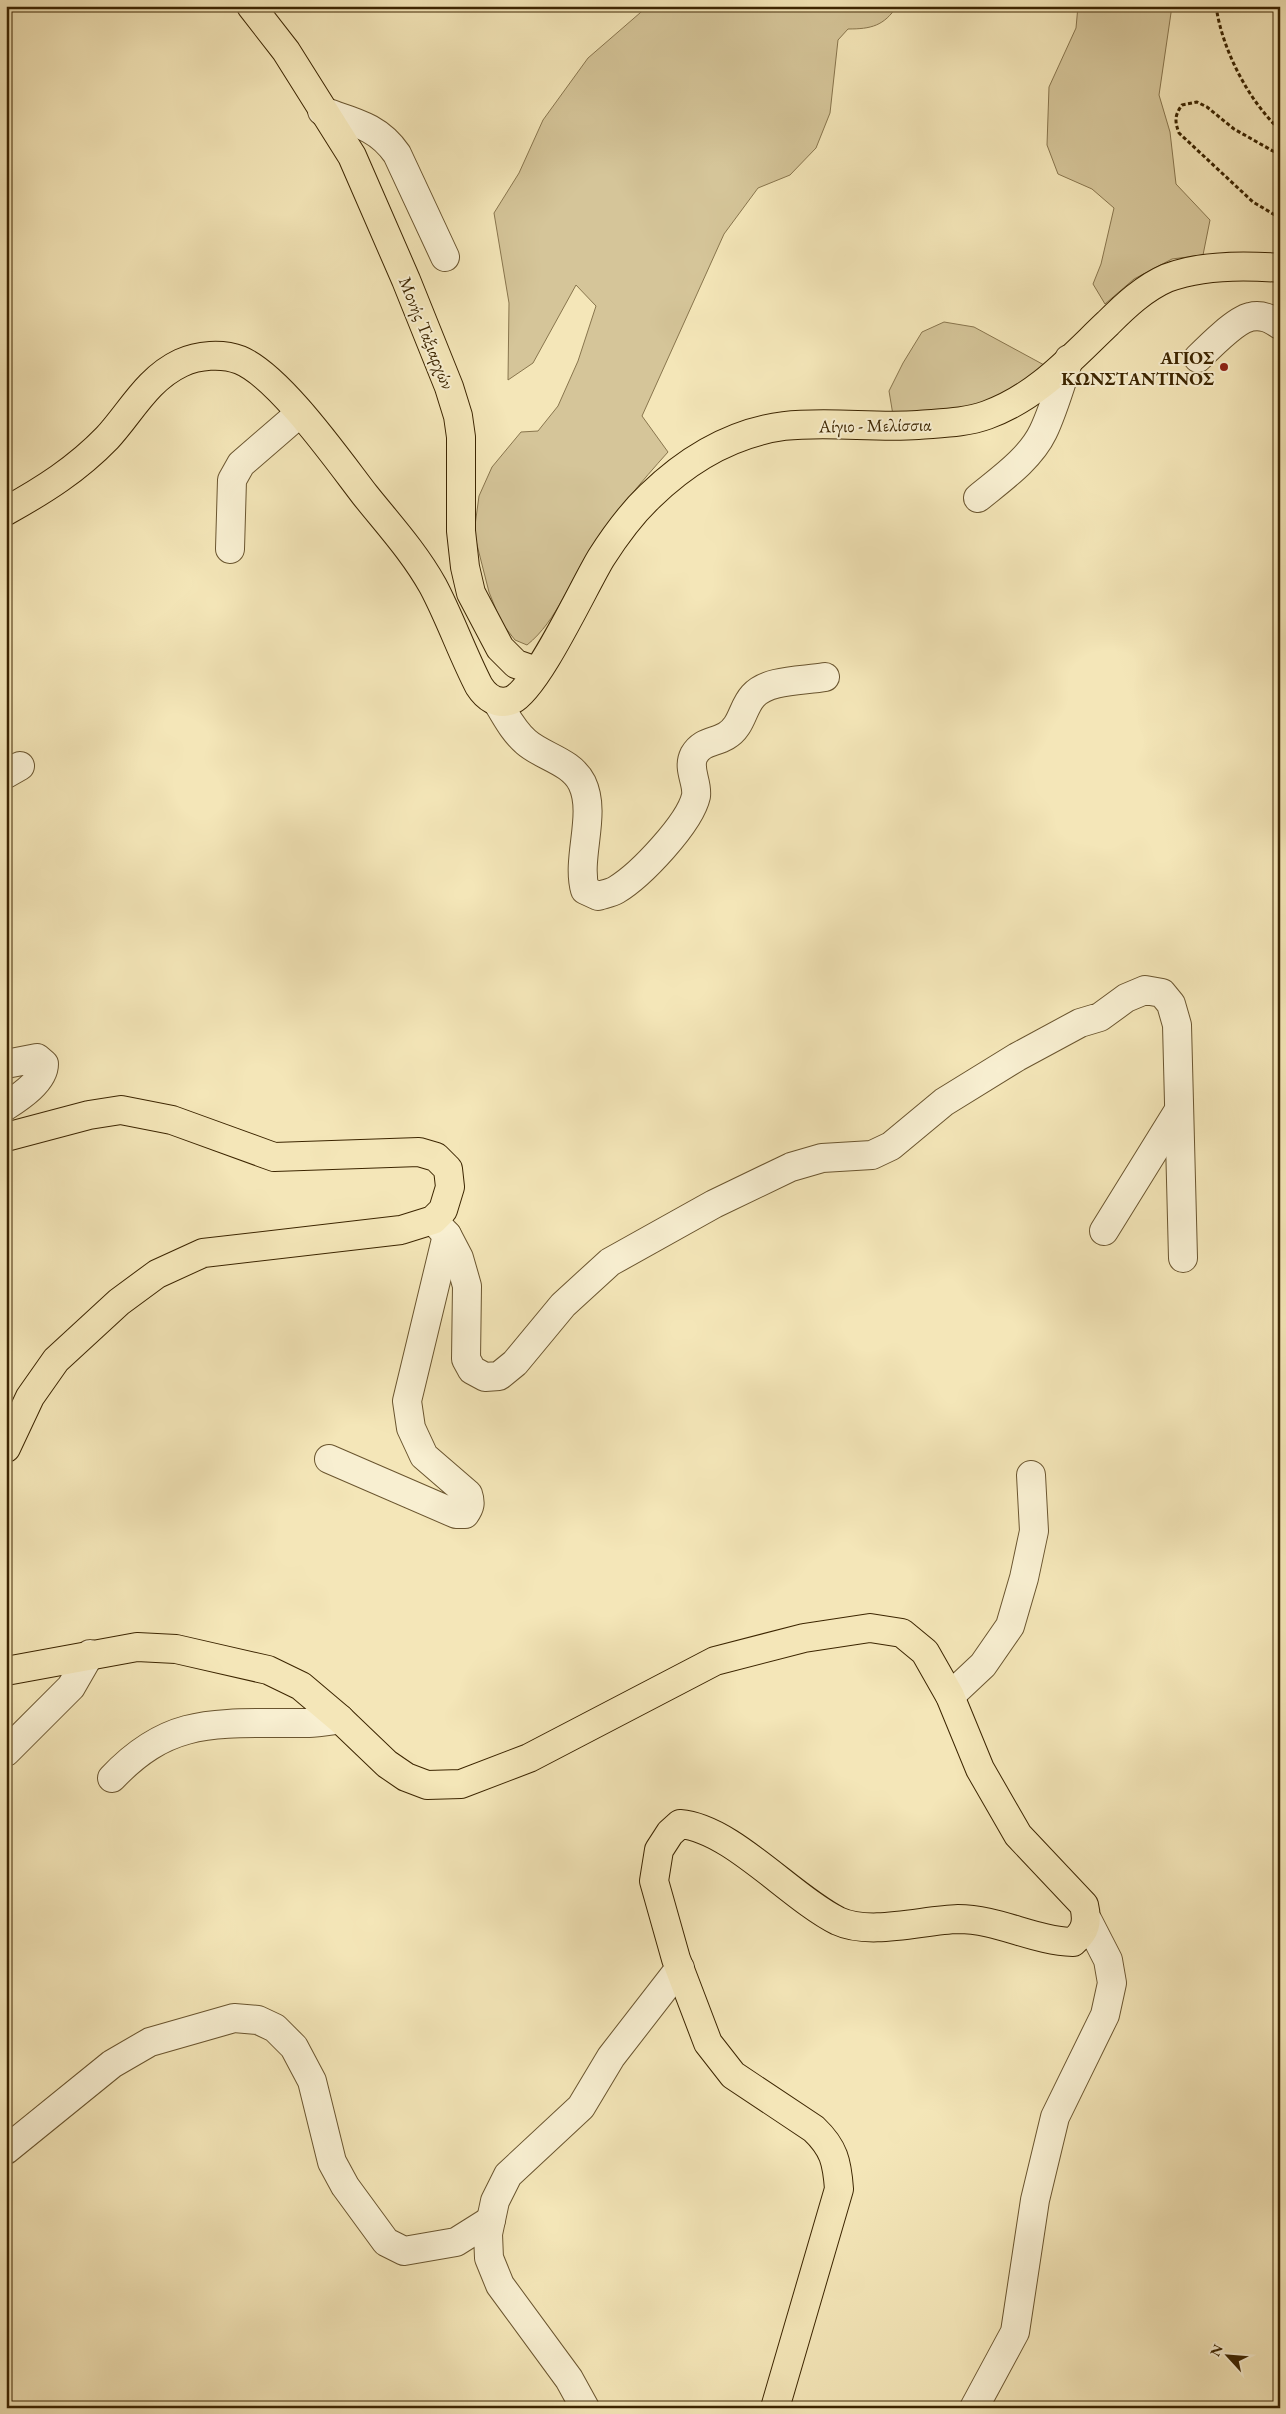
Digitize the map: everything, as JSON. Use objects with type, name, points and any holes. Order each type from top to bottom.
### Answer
[{"type":"main road","name":"Μονής Ταξιαρχών","points":[[252,6],[286,51],[352,156],[450,387],[460,428],[461,531],[465,567],[471,593],[500,648],[516,664],[536,671]]},
{"type":"main road","name":"Αίγιο - Μελίσσια","points":[[496,702],[506,701],[516,696],[536,671],[572,613],[600,560],[634,513],[666,481],[707,451],[747,434],[784,426],[898,426],[972,420],[996,412],[1026,398],[1128,303],[1166,279],[1214,268],[1280,268]]},
{"type":"main road","points":[[6,511],[46,489],[80,464],[108,436],[159,376],[182,363],[212,355],[239,360],[260,372],[300,414],[411,549],[433,587],[479,686],[484,694],[496,702]]},
{"type":"main road","points":[[6,1138],[89,1115],[121,1110],[150,1113],[274,1157],[420,1152],[436,1157],[448,1169],[450,1187],[440,1227],[203,1253],[157,1274],[119,1302],[56,1360],[30,1397],[6,1448]]},
{"type":"main road","points":[[6,1671],[90,1654],[137,1647],[176,1649],[268,1670],[301,1686],[340,1719],[387,1764],[406,1777],[427,1785],[461,1784],[529,1758],[715,1661],[804,1638],[870,1628],[902,1633],[925,1652],[950,1696],[980,1769],[1018,1835],[1084,1906],[1088,1921],[1081,1935],[1073,1942],[1050,1940],[991,1922],[959,1919],[856,1928],[838,1921],[819,1910],[738,1850],[697,1826],[680,1824],[670,1833],[659,1850],[654,1880],[680,1968],[708,2043],[733,2075],[814,2129],[826,2140],[837,2163],[839,2189],[775,2408]]},
{"type":"lane","points":[[322,111],[374,129],[389,142],[397,154],[445,257]]},
{"type":"lane","points":[[1198,358],[1224,334],[1249,317],[1264,316],[1280,325]]},
{"type":"lane","points":[[978,498],[1011,470],[1036,444],[1043,432],[1069,359]]},
{"type":"lane","points":[[230,549],[232,480],[241,464],[300,414]]},
{"type":"lane","points":[[496,702],[514,730],[528,743],[572,770],[582,783],[586,809],[582,878],[585,890],[598,896],[616,890],[644,866],[680,828],[693,808],[697,788],[691,771],[694,756],[705,743],[726,736],[739,723],[752,696],[767,686],[825,678]]},
{"type":"lane","points":[[440,1227],[459,1258],[467,1286],[466,1359],[472,1370],[485,1377],[499,1376],[515,1363],[563,1305],[610,1262],[714,1204],[791,1167],[822,1158],[872,1155],[891,1146],[944,1102],[1017,1058],[1080,1024],[1100,1017],[1126,998],[1145,990],[1162,993],[1170,1004],[1177,1025],[1183,1258]]},
{"type":"lane","points":[[6,1064],[37,1058],[44,1064],[42,1074],[31,1086],[6,1106]]},
{"type":"lane","points":[[1104,1231],[1179,1110]]},
{"type":"lane","points":[[330,1459],[456,1514],[464,1514],[469,1508],[471,1502],[468,1494],[424,1456],[411,1428],[407,1401],[440,1227]]},
{"type":"lane","points":[[950,1696],[983,1665],[1010,1626],[1024,1578],[1034,1531],[1031,1475]]},
{"type":"lane","points":[[6,1752],[71,1686],[90,1654]]},
{"type":"lane","points":[[112,1778],[128,1761],[154,1742],[184,1729],[242,1723],[323,1723],[340,1719]]},
{"type":"lane","points":[[974,2408],[1014,2332],[1035,2200],[1055,2117],[1105,2015],[1112,1983],[1108,1960],[1088,1921]]},
{"type":"lane","points":[[585,2408],[569,2379],[500,2285],[489,2258],[488,2234],[495,2201],[508,2175],[581,2107],[611,2057],[680,1968]]},
{"type":"lane","points":[[6,2150],[112,2064],[150,2042],[234,2018],[258,2020],[275,2028],[294,2047],[312,2081],[332,2162],[345,2186],[386,2242],[404,2251],[456,2242],[491,2220]]},
{"type":"path","points":[[1216,6],[1223,38],[1247,88],[1259,108],[1280,130]]},
{"type":"path","points":[[1280,155],[1234,129],[1207,107],[1197,102],[1182,105],[1178,111],[1175,120],[1179,133],[1252,202],[1280,218]]},
{"type":"shaded area","points":[[648,6],[897,6],[882,22],[870,27],[848,29],[838,40],[830,113],[816,148],[790,175],[758,188],[724,234],[642,416],[668,452],[610,522],[584,559],[547,624],[527,645],[515,640],[501,622],[489,592],[474,533],[479,496],[492,467],[521,432],[538,431],[558,406],[578,361],[596,306],[576,285],[533,363],[508,380],[509,303],[494,213],[519,173],[543,120],[588,58]]},
{"type":"shaded area","points":[[1078,6],[1172,6],[1159,95],[1170,132],[1176,184],[1210,220],[1203,255],[1172,259],[1134,279],[1105,304],[1093,284],[1101,264],[1114,208],[1092,189],[1058,174],[1047,145],[1049,87],[1076,28]]},
{"type":"shaded area","points":[[944,322],[974,327],[1046,366],[982,409],[893,415],[889,391],[903,363],[922,332]]},
{"type":"place","name":"ΑΓΙΟΣ ΚΩΝΣΤΑΝΤΙΝΟΣ","points":[[1224,367]]}]
